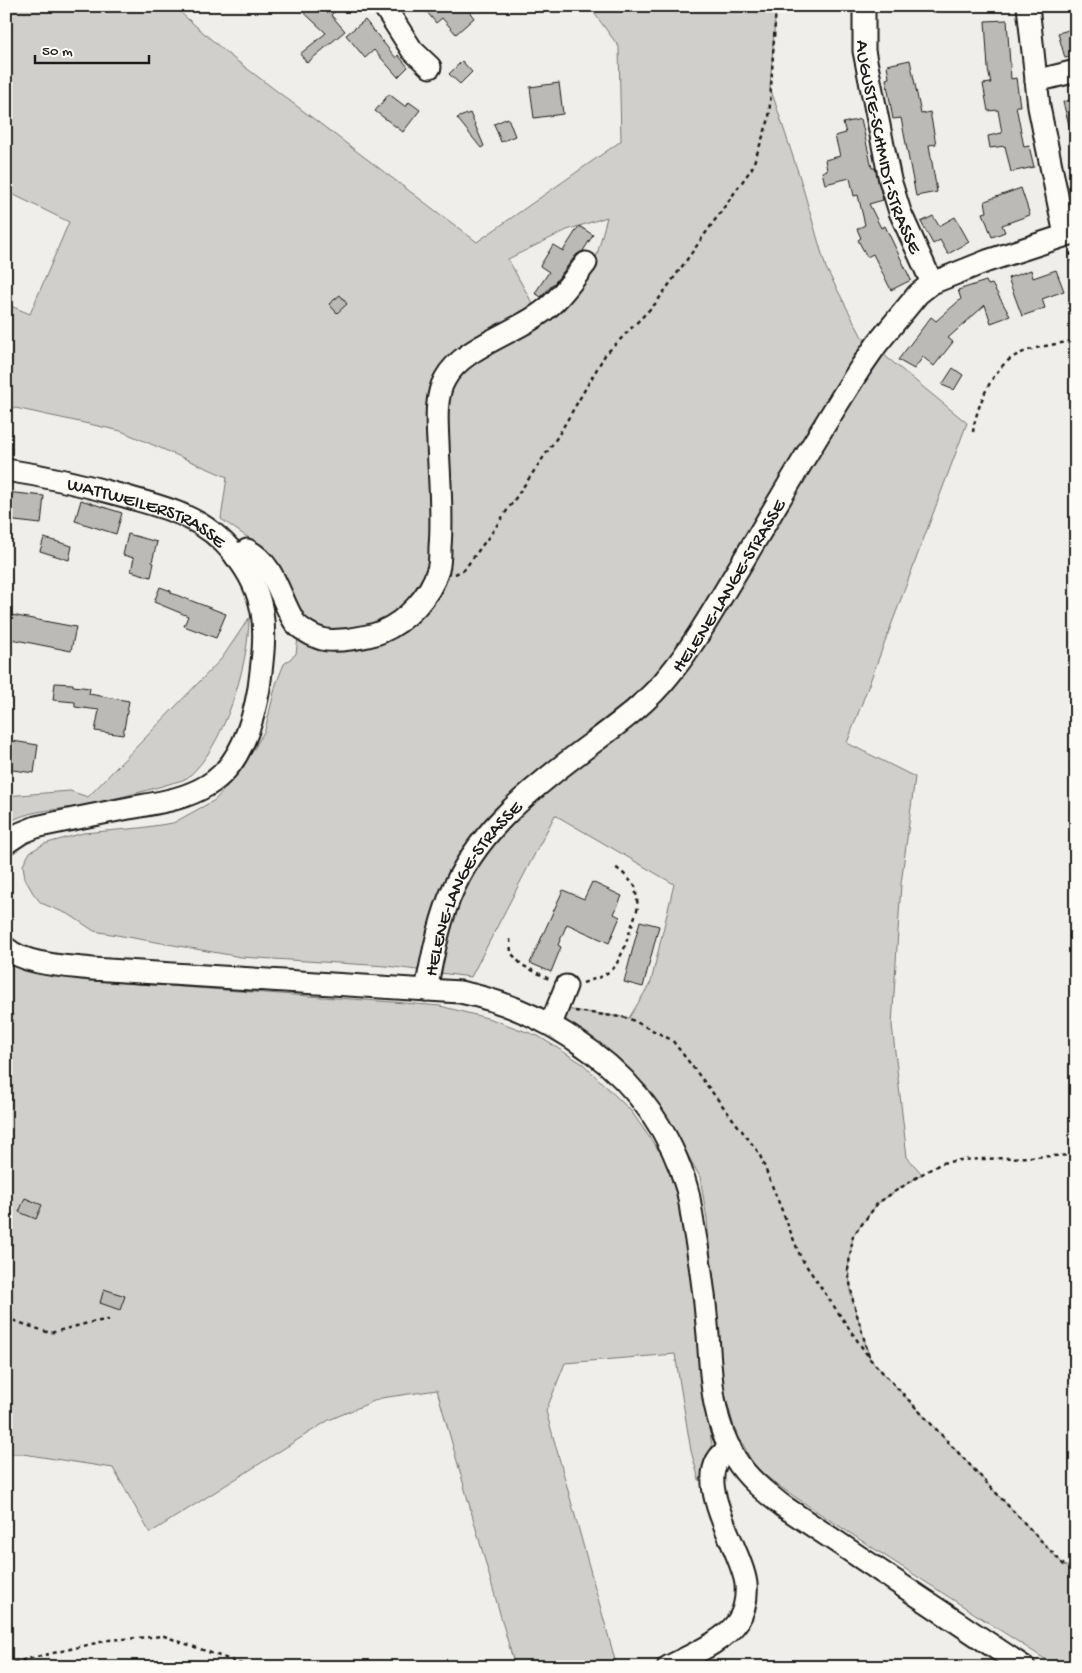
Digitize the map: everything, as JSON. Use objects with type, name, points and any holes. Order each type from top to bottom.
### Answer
[{"type":"street","points":[[384,6],[408,44],[430,67]]},
{"type":"street","name":"AUGUSTE-SCHMIDT-STRASSE","points":[[864,6],[864,51],[890,180],[900,212],[932,283]]},
{"type":"street","points":[[1028,6],[1039,107],[1070,233]]},
{"type":"street","points":[[1036,81],[1076,71]]},
{"type":"street","name":"HELENE-LANGE-STRASSE","points":[[426,990],[440,926],[449,900],[458,880],[484,838],[524,796],[630,713],[670,675],[717,604],[861,367],[877,344],[918,294],[932,283],[987,261],[1070,233]]},
{"type":"street","points":[[236,557],[247,550],[254,554],[266,566],[279,588],[294,623],[323,640],[374,635],[392,628],[407,616],[432,584],[438,568],[441,534],[437,426],[438,401],[444,380],[455,364],[522,325],[552,304],[586,263]]},
{"type":"street","name":"WATTWEILERSTRASSE","points":[[6,470],[73,482],[184,515],[212,532],[236,557],[258,594],[263,634],[256,707],[250,726],[236,754],[224,772],[209,785],[172,800],[36,827],[21,833],[6,843]]},
{"type":"street","points":[[6,948],[21,957],[36,961],[92,969],[460,992],[484,997],[526,1012],[554,1016],[625,1080],[657,1122],[672,1149],[687,1189],[704,1288],[710,1378],[714,1407],[730,1448],[742,1468],[759,1487],[783,1506],[1024,1667]]},
{"type":"street","points":[[554,1016],[566,986]]},
{"type":"street","points":[[668,1667],[712,1643],[729,1631],[738,1622],[743,1610],[746,1584],[713,1485],[712,1471],[716,1460],[723,1451],[730,1448]]},
{"type":"path","points":[[432,584],[464,570],[558,436],[605,355],[656,303],[752,168],[769,119],[776,6]]},
{"type":"path","points":[[1070,233],[1076,275]]},
{"type":"path","points":[[973,432],[974,417],[984,393],[1001,366],[1014,356],[1028,351],[1076,340]]},
{"type":"path","points":[[510,939],[511,954],[522,965],[566,986],[602,976],[615,967],[624,949],[638,907],[634,886],[615,866]]},
{"type":"path","points":[[554,1016],[628,1018],[672,1040],[759,1153],[801,1258],[870,1360],[1064,1565],[1076,1569]]},
{"type":"path","points":[[870,1360],[852,1301],[848,1270],[852,1236],[878,1203],[942,1163],[960,1160],[1076,1155]]},
{"type":"path","points":[[6,1318],[50,1333],[92,1322],[110,1320]]},
{"type":"path","points":[[6,1664],[109,1640],[164,1636],[250,1667]]},
{"type":"shaded area","points":[[6,6],[173,6],[229,55],[477,242],[621,141],[619,47],[589,6],[776,6],[770,87],[800,178],[826,268],[862,337],[967,423],[847,743],[915,777],[901,884],[892,1025],[907,1157],[922,1174],[878,1203],[853,1236],[848,1270],[853,1301],[870,1359],[1064,1565],[1076,1569],[1076,1667],[1056,1667],[822,1515],[776,1484],[754,1466],[734,1427],[725,1394],[719,1359],[707,1219],[700,1177],[667,1117],[647,1089],[623,1064],[591,1039],[555,1015],[558,1008],[629,1018],[651,982],[674,884],[555,815],[471,977],[386,966],[241,957],[94,931],[70,915],[41,903],[33,893],[25,879],[23,865],[30,852],[44,844],[83,833],[173,823],[215,800],[243,768],[265,730],[276,684],[284,664],[296,654],[301,612],[264,546],[221,519],[227,477],[121,431],[6,406],[6,304],[30,314],[69,222],[6,191]],"holes":[[[607,217],[594,266],[536,310],[508,259],[567,230]]]},
{"type":"shaded area","points":[[249,618],[245,658],[232,704],[212,747],[187,778],[80,806],[33,813],[6,824],[6,796],[70,791],[88,797],[222,658]]},
{"type":"shaded area","points":[[6,964],[34,973],[83,980],[440,1006],[491,1019],[538,1036],[583,1064],[631,1111],[659,1151],[664,1150],[679,1194],[688,1240],[703,1394],[712,1445],[705,1479],[699,1480],[691,1451],[675,1354],[565,1363],[546,1411],[617,1667],[515,1667],[437,1390],[381,1398],[329,1420],[150,1533],[113,1468],[23,1454],[6,1454]]},
{"type":"building","points":[[297,6],[341,6],[331,15],[345,31],[307,63],[300,54],[326,33]]},
{"type":"building","points":[[422,6],[465,6],[474,18],[456,34],[442,18],[436,23]]},
{"type":"building","points":[[365,20],[396,58],[398,55],[408,67],[398,77],[374,50],[365,58],[346,35]]},
{"type":"building","points":[[1007,20],[1011,79],[1016,78],[1020,106],[1016,106],[1024,147],[1029,146],[1034,167],[1011,172],[1005,146],[990,148],[988,136],[1002,133],[998,110],[988,111],[983,84],[991,83],[988,69],[985,21]]},
{"type":"building","points":[[1076,28],[1076,55],[1065,58],[1058,33]]},
{"type":"building","points":[[910,60],[921,114],[930,112],[936,144],[929,145],[937,192],[916,196],[901,118],[893,119],[886,79],[889,78],[887,65]]},
{"type":"building","points":[[462,61],[472,72],[460,84],[449,74]]},
{"type":"building","points":[[559,83],[563,114],[534,118],[530,87]]},
{"type":"building","points":[[389,94],[406,107],[409,102],[420,110],[403,132],[375,111]]},
{"type":"building","points":[[1076,98],[1076,136],[1072,136],[1063,102]]},
{"type":"building","points":[[470,113],[484,146],[481,148],[457,118]]},
{"type":"building","points":[[508,118],[515,136],[501,142],[494,124]]},
{"type":"building","points":[[861,119],[872,168],[875,168],[883,200],[869,204],[881,228],[885,226],[911,280],[891,290],[873,254],[867,257],[858,240],[861,238],[857,229],[865,225],[858,195],[854,196],[850,178],[825,184],[822,172],[827,170],[825,160],[840,156],[835,136],[846,133],[843,123]]},
{"type":"building","points":[[1021,188],[1030,215],[1002,225],[1005,232],[992,237],[983,213],[987,212],[985,201]]},
{"type":"building","points":[[933,216],[939,226],[955,217],[969,242],[948,254],[940,240],[933,244],[921,222]]},
{"type":"building","points":[[579,226],[593,235],[583,251],[576,255],[541,297],[535,293],[549,272],[540,266],[553,245],[563,251]]},
{"type":"building","points":[[1031,270],[1033,278],[1056,270],[1064,291],[1042,299],[1045,308],[1022,316],[1008,278]]},
{"type":"building","points":[[986,281],[988,285],[992,284],[1010,316],[991,323],[985,305],[948,338],[953,342],[934,366],[923,357],[914,369],[898,360],[931,317],[936,321],[961,299],[958,290]]},
{"type":"building","points":[[340,295],[347,304],[337,313],[329,304]]},
{"type":"building","points":[[953,368],[963,375],[954,390],[942,385]]},
{"type":"building","points":[[6,492],[44,496],[41,524],[6,520]]},
{"type":"building","points":[[81,500],[122,513],[116,534],[75,521]]},
{"type":"building","points":[[128,534],[157,542],[152,562],[154,563],[151,577],[131,571],[134,558],[123,555]]},
{"type":"building","points":[[44,538],[72,546],[69,560],[40,551]]},
{"type":"building","points":[[160,587],[226,614],[216,638],[184,626],[188,616],[154,602]]},
{"type":"building","points":[[6,614],[76,627],[71,651],[6,638]]},
{"type":"building","points":[[55,683],[73,684],[73,686],[90,688],[89,694],[129,701],[123,735],[95,731],[99,710],[75,707],[75,702],[53,700]]},
{"type":"building","points":[[6,740],[38,745],[34,773],[6,769]]},
{"type":"building","points":[[592,882],[622,896],[614,914],[620,917],[609,943],[567,924],[558,945],[561,947],[551,972],[530,963],[563,890],[584,899]]},
{"type":"building","points":[[640,921],[659,926],[643,987],[624,982]]},
{"type":"building","points":[[25,1198],[42,1205],[36,1219],[19,1212]]},
{"type":"building","points":[[104,1289],[125,1296],[120,1310],[100,1303]]}]
